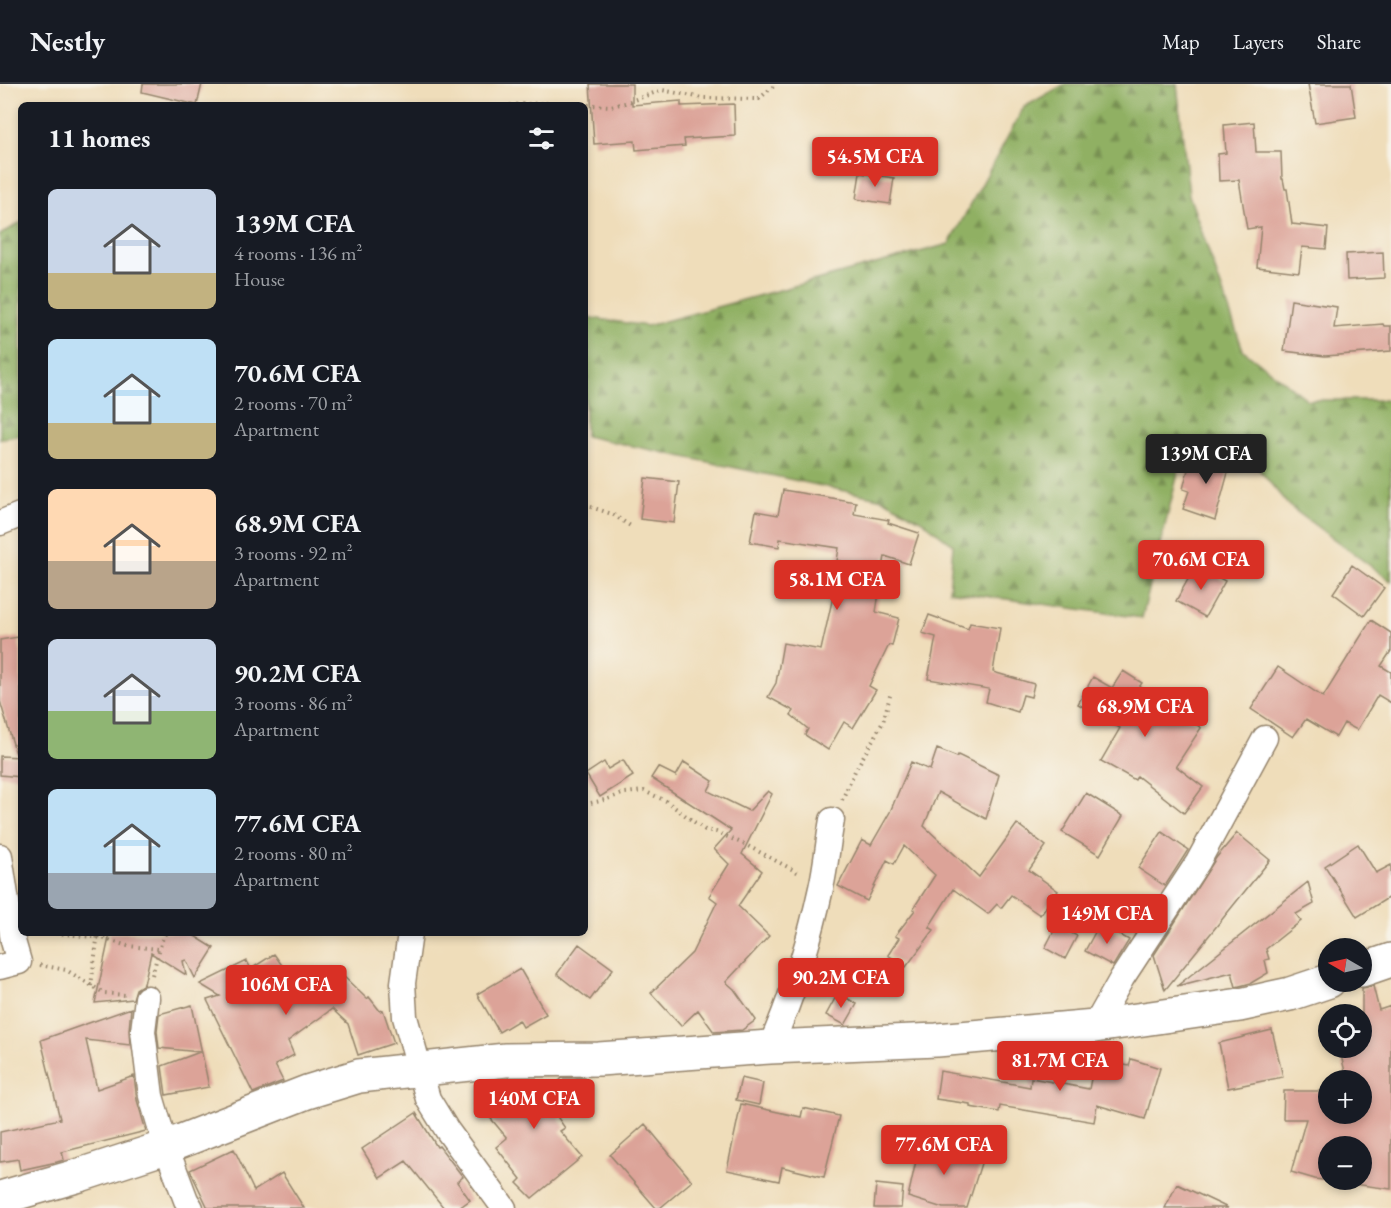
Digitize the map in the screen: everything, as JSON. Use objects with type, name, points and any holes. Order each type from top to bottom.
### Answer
[{"type":"street","points":[[1095,1026],[1122,978],[1198,862],[1265,738]]},
{"type":"street","points":[[770,1047],[784,1016],[808,946],[832,820]]},
{"type":"street","points":[[0,856],[13,941],[10,964]]},
{"type":"street","points":[[410,936],[403,983],[405,1017],[428,1099],[447,1130],[504,1208]]},
{"type":"street","points":[[1372,967],[1391,960]]},
{"type":"street","points":[[0,1198],[166,1147],[307,1092],[359,1076],[506,1060],[599,1059],[770,1047],[938,1040],[1095,1026],[1240,1005],[1290,994],[1318,985]]},
{"type":"street","points":[[147,998],[143,1031],[151,1096],[166,1147],[186,1200],[192,1208]]},
{"type":"path","points":[[588,105],[611,106],[662,90],[702,98],[759,99],[776,84]]},
{"type":"path","points":[[588,506],[612,514],[632,527]]},
{"type":"path","points":[[832,820],[855,771],[883,722],[891,692]]},
{"type":"path","points":[[588,803],[625,793],[644,791],[666,801],[705,830],[716,832],[746,845],[821,885]]},
{"type":"path","points":[[91,986],[97,936]]},
{"type":"path","points":[[100,936],[128,946],[159,949]]},
{"type":"path","points":[[10,964],[66,970],[104,993],[147,998],[164,936]]},
{"type":"green space","points":[[1065,84],[1177,84],[1189,195],[1243,350],[1308,400],[1391,400],[1391,581],[1289,506],[1248,456],[1186,441],[1142,618],[949,591],[953,545],[924,522],[883,499],[588,437],[588,317],[647,326],[949,244],[1024,107]]},
{"type":"green space","points":[[18,224],[18,436],[0,439],[0,235]]},
{"type":"building","points":[[143,84],[202,84],[198,102],[184,102],[142,92]]},
{"type":"building","points":[[590,84],[632,84],[632,105],[681,101],[681,106],[734,104],[735,136],[684,139],[685,146],[636,150],[635,141],[594,144]]},
{"type":"building","points":[[1308,84],[1351,84],[1356,117],[1315,123]]},
{"type":"building","points":[[1254,122],[1256,152],[1281,152],[1282,179],[1287,189],[1292,224],[1328,228],[1326,249],[1302,247],[1299,272],[1257,267],[1261,227],[1247,229],[1239,180],[1219,181],[1218,154],[1226,153],[1224,125]]},
{"type":"building","points":[[860,173],[894,178],[890,204],[856,199]]},
{"type":"building","points":[[1383,252],[1384,278],[1347,280],[1346,254]]},
{"type":"building","points":[[1291,300],[1337,307],[1334,328],[1383,324],[1391,326],[1391,351],[1325,356],[1284,351]]},
{"type":"building","points":[[1197,453],[1231,462],[1215,520],[1183,509],[1189,491],[1183,489],[1190,462],[1194,463]]},
{"type":"building","points":[[645,478],[679,482],[674,523],[640,519]]},
{"type":"building","points":[[783,490],[856,502],[854,514],[889,520],[888,523],[919,533],[909,564],[885,556],[876,612],[899,618],[892,646],[889,645],[869,686],[876,690],[853,728],[844,722],[828,750],[805,735],[808,729],[791,715],[794,711],[768,697],[776,683],[783,643],[821,650],[841,561],[837,561],[839,548],[780,539],[779,547],[750,542],[756,511],[778,515]]},
{"type":"building","points":[[1196,565],[1225,581],[1205,617],[1176,601]]},
{"type":"building","points":[[1352,565],[1384,588],[1364,616],[1333,593]]},
{"type":"building","points":[[929,615],[968,629],[970,623],[1000,628],[993,672],[1034,684],[1031,697],[1023,695],[1018,712],[986,702],[989,689],[928,679],[936,637],[922,633]]},
{"type":"building","points":[[1371,620],[1391,633],[1391,651],[1381,666],[1391,672],[1391,703],[1378,695],[1357,730],[1344,723],[1336,737],[1306,719],[1293,737],[1251,709],[1278,667],[1323,697]]},
{"type":"building","points":[[18,637],[18,754],[16,754],[0,701],[0,640]]},
{"type":"building","points":[[1123,671],[1142,683],[1139,687],[1160,698],[1157,703],[1176,715],[1179,712],[1201,728],[1176,766],[1203,787],[1184,813],[1137,776],[1135,780],[1101,761],[1120,728],[1078,704],[1093,677],[1112,688]]},
{"type":"building","points":[[937,749],[957,757],[958,755],[999,775],[986,819],[938,792],[924,826],[979,877],[1017,824],[1046,846],[1029,870],[1058,891],[1040,915],[1011,895],[1001,908],[997,904],[988,914],[953,889],[929,927],[934,930],[906,967],[888,955],[899,938],[895,936],[915,910],[913,909],[935,875],[904,846],[894,864],[887,860],[867,901],[838,886],[862,840],[871,845],[890,812],[911,762],[930,770]]},
{"type":"building","points":[[0,756],[18,757],[18,777],[0,775]]},
{"type":"building","points":[[623,760],[633,776],[600,797],[588,777],[588,773],[604,762],[608,769]]},
{"type":"building","points":[[684,762],[713,781],[708,791],[749,811],[768,791],[772,794],[742,854],[762,871],[738,906],[769,936],[726,982],[734,989],[756,1020],[742,1030],[714,1032],[698,1010],[681,1026],[651,993],[692,953],[717,902],[709,896],[729,864],[714,849],[731,830],[651,778],[658,767],[676,776]]},
{"type":"building","points":[[1086,793],[1123,816],[1100,855],[1062,832]]},
{"type":"building","points":[[1162,832],[1188,850],[1165,886],[1138,868]]},
{"type":"building","points":[[1237,833],[1270,860],[1165,990],[1154,955],[1216,858]]},
{"type":"building","points":[[1358,844],[1376,873],[1391,865],[1391,896],[1357,917],[1325,866]]},
{"type":"building","points":[[1308,882],[1314,904],[1296,914],[1301,921],[1266,949],[1269,959],[1265,960],[1268,973],[1251,983],[1236,987],[1232,972],[1177,986]]},
{"type":"building","points":[[1100,923],[1129,940],[1113,966],[1085,951]]},
{"type":"building","points":[[1057,925],[1077,936],[1065,959],[1045,948]]},
{"type":"building","points":[[109,936],[195,936],[214,948],[195,978],[186,960],[183,961],[186,975],[151,953],[144,984],[136,989],[133,999],[95,1003]]},
{"type":"building","points":[[579,944],[613,969],[590,1000],[557,974]]},
{"type":"building","points":[[274,954],[300,991],[304,988],[308,994],[334,967],[367,999],[369,997],[380,1011],[383,1010],[394,1043],[358,1055],[348,1024],[332,1009],[288,1041],[294,1055],[275,1065],[283,1081],[253,1093],[207,1000],[220,996],[200,984],[247,961],[251,969]]},
{"type":"building","points":[[520,969],[546,1014],[523,1027],[519,1020],[499,1032],[477,994]]},
{"type":"building","points":[[1373,986],[1379,1010],[1391,1006],[1391,1189],[1372,1186],[1372,1136],[1318,1136],[1318,1179],[1291,1172],[1306,1119],[1283,1119],[1284,1091],[1318,1091],[1318,1124],[1372,1124],[1372,1070],[1345,1070],[1342,1058],[1372,1058],[1372,1004],[1362,1004],[1362,992],[1372,992]]},
{"type":"building","points":[[838,993],[857,1004],[845,1025],[826,1015]]},
{"type":"building","points":[[192,1005],[209,1087],[166,1095],[162,1066],[200,1052],[159,1048],[157,1031],[159,1014]]},
{"type":"building","points":[[131,1008],[130,1045],[86,1040],[97,1089],[134,1076],[137,1100],[146,1131],[62,1152],[64,1160],[20,1170],[18,1159],[0,1162],[0,1132],[60,1119],[41,1040]]},
{"type":"building","points":[[1272,1030],[1283,1077],[1228,1088],[1219,1043]]},
{"type":"building","points":[[1095,1059],[1129,1066],[1131,1059],[1160,1068],[1145,1119],[1097,1105],[1094,1122],[1000,1106],[999,1112],[970,1107],[970,1104],[936,1099],[940,1071],[1030,1087],[1031,1078],[1089,1089]]},
{"type":"building","points":[[562,1078],[585,1078],[589,1082],[558,1118],[565,1128],[560,1131],[582,1157],[532,1198],[517,1183],[521,1179],[496,1147],[507,1138],[478,1103],[509,1079],[523,1079],[541,1102]]},
{"type":"building","points":[[741,1078],[763,1083],[759,1105],[736,1100]]},
{"type":"building","points":[[741,1104],[801,1117],[803,1108],[839,1116],[824,1177],[782,1167],[779,1181],[727,1170]]},
{"type":"building","points":[[416,1113],[437,1147],[439,1146],[463,1177],[457,1182],[470,1200],[459,1208],[444,1208],[406,1161],[380,1178],[362,1149]]},
{"type":"building","points":[[645,1124],[692,1181],[660,1208],[656,1208],[610,1155]]},
{"type":"building","points":[[921,1138],[983,1157],[967,1208],[943,1208],[908,1197]]},
{"type":"building","points":[[234,1149],[254,1191],[282,1173],[304,1208],[208,1208],[190,1170]]},
{"type":"building","points":[[876,1184],[903,1187],[901,1208],[874,1208]]},
{"type":"building","points":[[1177,1184],[1228,1208],[1165,1208]]}]
